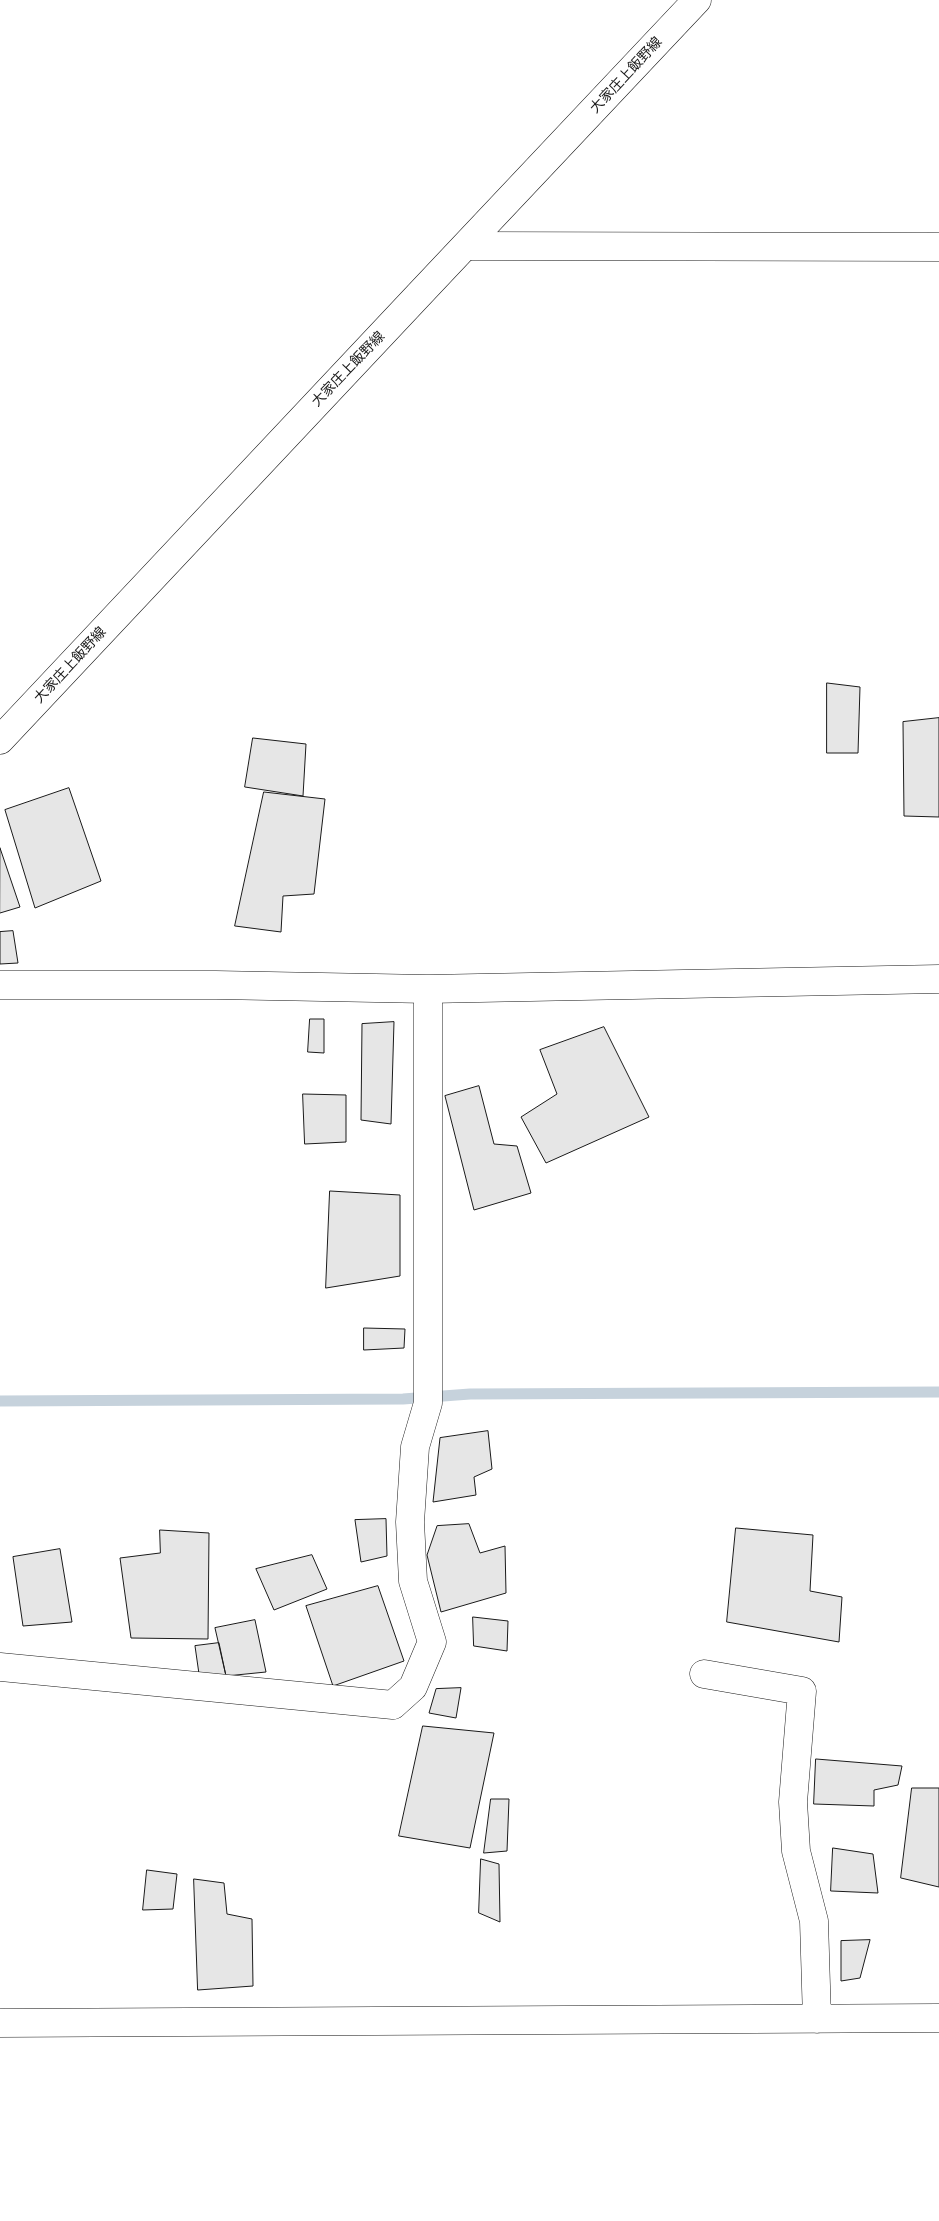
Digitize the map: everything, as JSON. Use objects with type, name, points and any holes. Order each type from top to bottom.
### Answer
[{"type":"street","name":"大家庄上飯野線","points":[[0,740],[248,474],[697,0]]},
{"type":"street","points":[[466,246],[939,247]]},
{"type":"street","points":[[0,985],[216,985],[428,989],[939,980]]},
{"type":"street","points":[[0,1667],[393,1705],[413,1687],[432,1642],[412,1581],[410,1522],[414,1447],[428,1403],[428,989]]},
{"type":"street","points":[[704,1674],[802,1691],[793,1802],[796,1851],[814,1921],[817,2019]]},
{"type":"street","points":[[0,2023],[939,2018]]},
{"type":"building","points":[[827,683],[860,687],[858,753],[827,753]]},
{"type":"building","points":[[939,718],[939,817],[904,816],[903,722]]},
{"type":"building","points":[[253,738],[306,744],[303,796],[245,787]]},
{"type":"building","points":[[69,788],[101,881],[35,908],[5,810]]},
{"type":"building","points":[[264,792],[325,799],[314,894],[283,896],[281,932],[235,926]]},
{"type":"building","points":[[0,848],[20,907],[0,913]]},
{"type":"building","points":[[13,931],[18,963],[0,964],[0,932]]},
{"type":"building","points":[[310,1019],[324,1019],[324,1053],[308,1052]]},
{"type":"building","points":[[394,1022],[391,1124],[361,1120],[362,1024]]},
{"type":"building","points":[[604,1027],[649,1117],[546,1163],[521,1117],[557,1094],[540,1050]]},
{"type":"building","points":[[479,1086],[494,1144],[517,1146],[531,1193],[474,1210],[445,1096]]},
{"type":"building","points":[[303,1094],[346,1095],[346,1142],[305,1144]]},
{"type":"building","points":[[330,1191],[400,1195],[400,1276],[326,1288]]},
{"type":"building","points":[[364,1328],[405,1329],[404,1348],[364,1350]]},
{"type":"building","points":[[488,1431],[492,1469],[474,1477],[476,1495],[433,1502],[440,1438]]},
{"type":"building","points":[[386,1519],[387,1556],[361,1562],[355,1520]]},
{"type":"building","points":[[469,1524],[480,1553],[505,1546],[506,1593],[441,1612],[427,1555],[437,1526]]},
{"type":"building","points":[[736,1528],[813,1535],[810,1591],[842,1597],[839,1642],[727,1622]]},
{"type":"building","points":[[160,1530],[209,1533],[208,1639],[131,1638],[120,1558],[160,1553]]},
{"type":"building","points":[[60,1549],[72,1622],[23,1626],[13,1557]]},
{"type":"building","points":[[312,1555],[327,1589],[274,1610],[256,1569]]},
{"type":"building","points":[[378,1586],[404,1661],[333,1686],[306,1606]]},
{"type":"building","points":[[473,1617],[508,1621],[507,1651],[474,1646]]},
{"type":"building","points":[[255,1620],[266,1672],[226,1676],[215,1628]]},
{"type":"building","points":[[219,1643],[226,1676],[199,1674],[195,1646]]},
{"type":"building","points":[[461,1688],[456,1718],[429,1713],[436,1689]]},
{"type":"building","points":[[423,1726],[494,1733],[470,1848],[399,1836]]},
{"type":"building","points":[[816,1759],[902,1766],[898,1785],[874,1790],[874,1806],[814,1804]]},
{"type":"building","points":[[912,1788],[939,1788],[939,1887],[901,1878]]},
{"type":"building","points":[[491,1799],[509,1799],[507,1851],[484,1853]]},
{"type":"building","points":[[833,1848],[873,1854],[878,1893],[831,1891]]},
{"type":"building","points":[[481,1859],[499,1864],[500,1922],[479,1913]]},
{"type":"building","points":[[147,1870],[177,1874],[173,1909],[143,1910]]},
{"type":"building","points":[[194,1879],[224,1883],[227,1914],[252,1919],[253,1986],[198,1990]]},
{"type":"building","points":[[870,1940],[860,1978],[841,1981],[841,1941]]},
{"type":"waterway","points":[[0,1401],[403,1399],[470,1394],[939,1392]]}]
